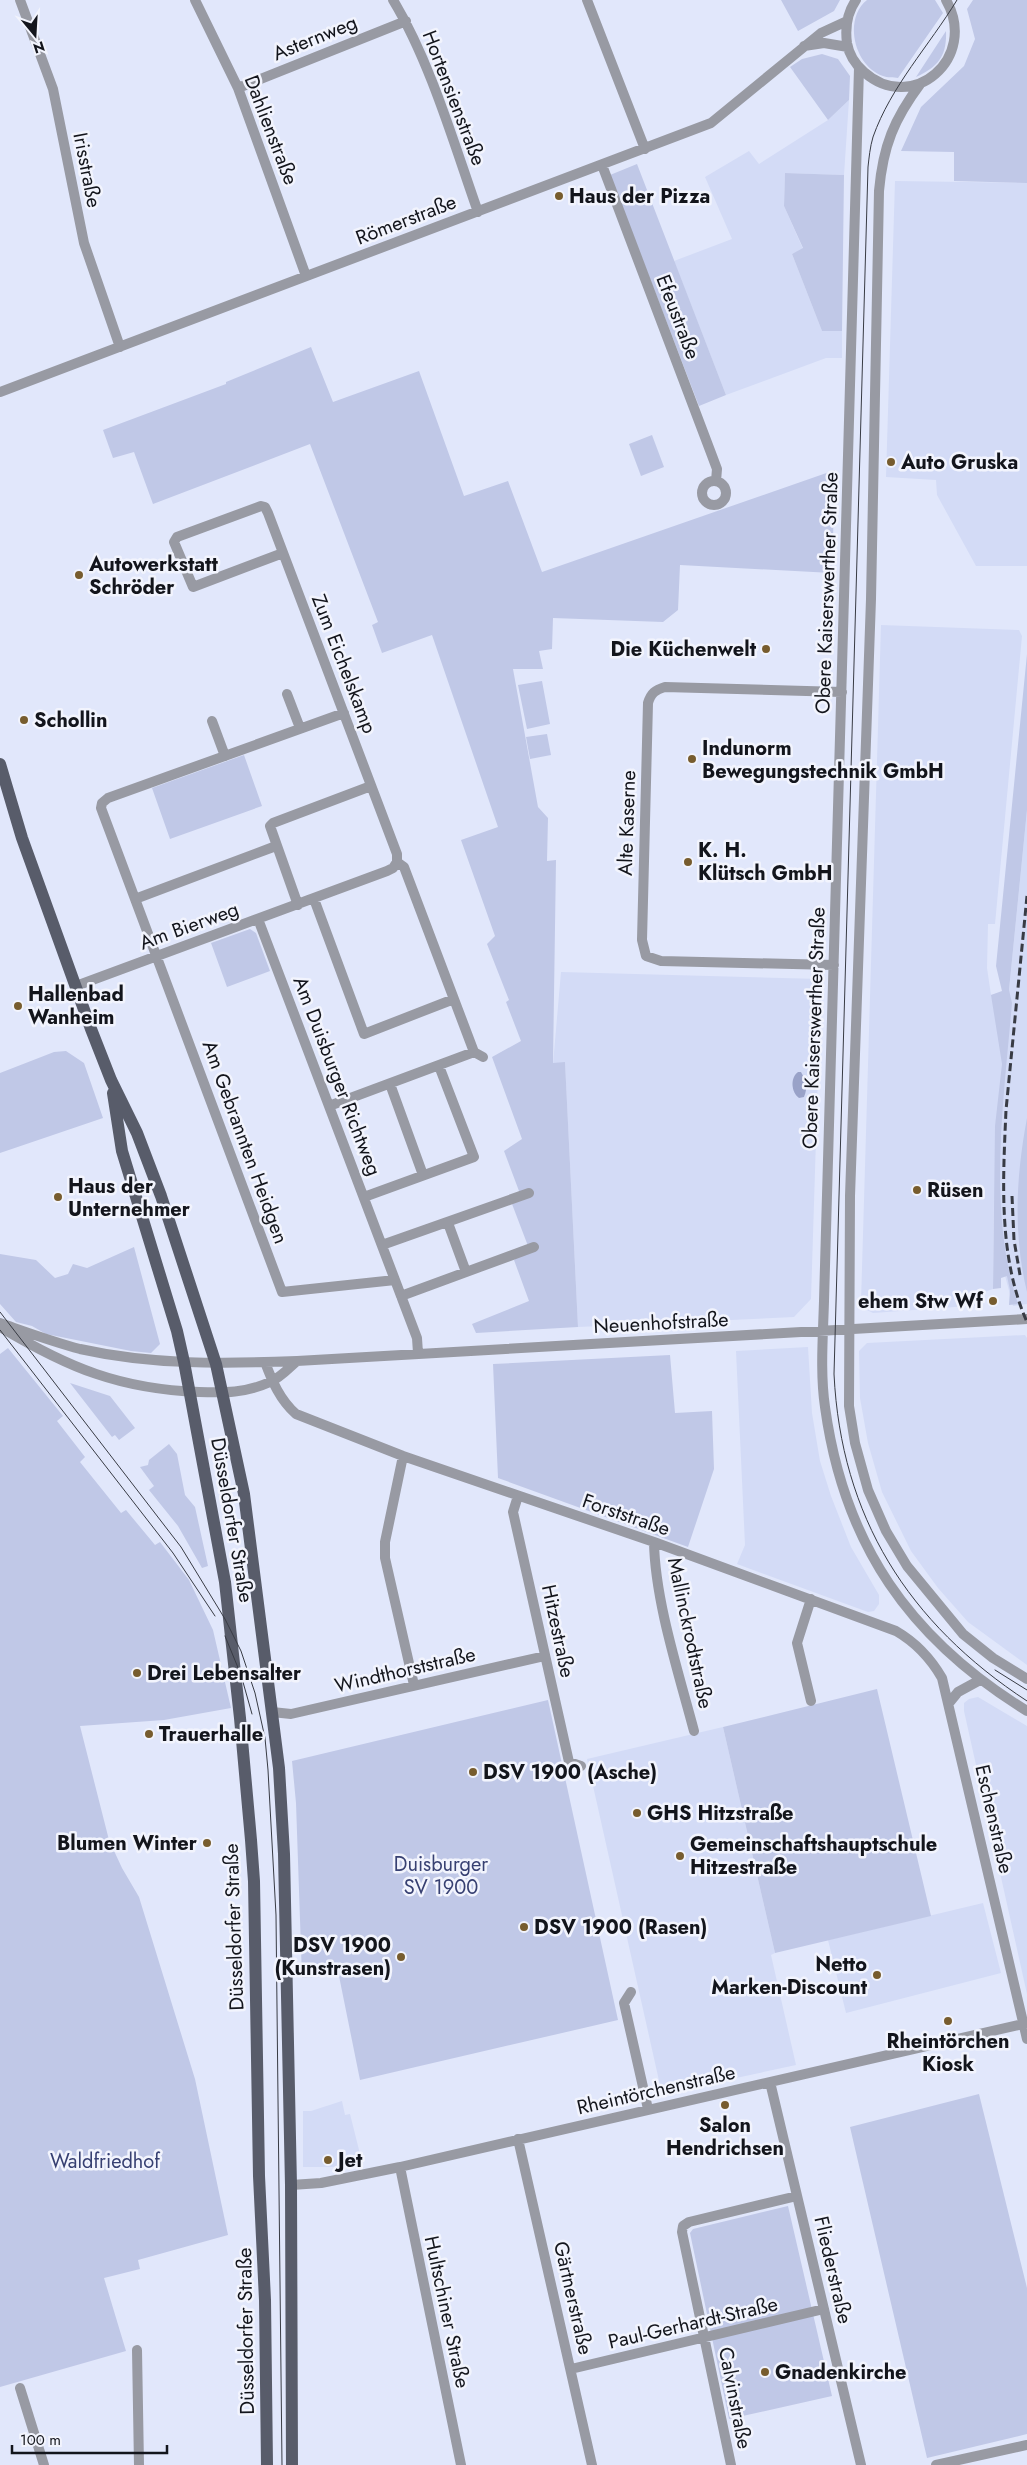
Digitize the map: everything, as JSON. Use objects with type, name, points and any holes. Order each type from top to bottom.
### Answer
[{"type":"main road","points":[[0,764],[22,838],[111,1080]]},
{"type":"main road","name":"Düsseldorfer Straße","points":[[111,1080],[122,1152],[177,1331],[225,1582],[240,1718],[254,1882],[259,2176],[266,2300],[267,2465]]},
{"type":"main road","name":"Düsseldorfer Straße","points":[[111,1080],[137,1133],[162,1196],[216,1364],[244,1494],[279,1768],[284,1854],[291,2185],[292,2465]]},
{"type":"street","name":"Irisstraße","points":[[20,0],[53,89],[84,243],[120,347]]},
{"type":"street","name":"Dahlienstraße","points":[[195,0],[238,88],[306,276]]},
{"type":"street","name":"Hortensienstraße","points":[[393,0],[406,21],[448,126],[478,212]]},
{"type":"street","points":[[587,0],[645,149]]},
{"type":"street","points":[[856,0],[847,21],[848,47],[859,68],[883,84],[903,87],[921,83],[935,75],[946,63],[953,48],[956,32],[954,16],[946,0]]},
{"type":"street","name":"Asternweg","points":[[238,88],[406,21]]},
{"type":"street","name":"Römerstraße","points":[[0,392],[710,123],[803,46],[821,33],[847,21]]},
{"type":"street","points":[[803,46],[824,43],[848,47]]},
{"type":"street","name":"Obere Kaiserswerther Straße","points":[[859,68],[824,1330],[825,1405],[833,1453],[861,1537],[882,1574],[920,1625],[948,1654],[980,1680]]},
{"type":"street","name":"Obere Kaiserswerther Straße","points":[[921,83],[897,118],[886,146],[879,191],[871,598],[854,1062],[849,1330],[850,1406],[855,1442],[868,1490],[886,1531],[907,1566],[963,1634],[993,1658],[1027,1679]]},
{"type":"street","name":"Efeustraße","points":[[602,165],[717,469],[716,481]]},
{"type":"street","name":"Zum Eichelskamp","points":[[283,553],[193,588],[174,542],[178,537],[262,505],[266,510],[283,553],[344,713],[397,854],[397,862],[404,867],[454,1000],[478,1055],[439,1066],[329,1106]]},
{"type":"street","name":"Alte Kaserne","points":[[834,965],[661,961],[646,956],[642,940],[648,703],[650,695],[657,689],[665,687],[842,692]]},
{"type":"street","points":[[287,694],[300,728]]},
{"type":"street","name":"Am Gebrannten Heidgen","points":[[344,713],[108,798],[102,803],[101,811],[282,1292],[395,1280]]},
{"type":"street","points":[[212,721],[225,756]]},
{"type":"street","points":[[298,905],[270,826],[273,823],[371,786]]},
{"type":"street","points":[[135,899],[276,846]]},
{"type":"street","name":"Am Bierweg","points":[[76,986],[392,869],[397,862]]},
{"type":"street","points":[[314,899],[364,1034],[454,1000]]},
{"type":"street","name":"Am Duisburger Richtweg","points":[[258,919],[417,1338],[418,1353]]},
{"type":"street","points":[[364,1197],[474,1157],[439,1066]]},
{"type":"street","points":[[390,1084],[423,1175]]},
{"type":"street","points":[[382,1246],[529,1193]]},
{"type":"street","points":[[448,1223],[466,1272]]},
{"type":"street","points":[[401,1296],[534,1247]]},
{"type":"street","name":"Neuenhofstraße","points":[[0,1323],[80,1349],[122,1356],[216,1364],[724,1338],[824,1330],[1027,1319]]},
{"type":"street","points":[[0,1327],[43,1353],[92,1374],[138,1386],[190,1392],[243,1392],[272,1382],[297,1361]]},
{"type":"street","points":[[265,1362],[272,1382]]},
{"type":"street","name":"Forststraße","points":[[272,1382],[286,1404],[296,1414],[403,1456],[654,1542],[896,1631],[908,1638],[935,1664],[942,1678],[949,1703]]},
{"type":"street","points":[[403,1456],[385,1542],[385,1558],[414,1685]]},
{"type":"street","name":"Hitzestraße","points":[[518,1496],[513,1512],[568,1762],[581,1766]]},
{"type":"street","name":"Mallinckrodtstraße","points":[[654,1542],[654,1563],[673,1651],[694,1731]]},
{"type":"street","points":[[811,1600],[797,1643],[812,1701]]},
{"type":"street","name":"Windthorststraße","points":[[272,1712],[291,1714],[546,1656]]},
{"type":"street","points":[[949,1703],[958,1692],[980,1680],[1027,1711]]},
{"type":"street","name":"Eschenstraße","points":[[949,1703],[1025,2023],[1027,2039]]},
{"type":"street","points":[[631,1992],[624,2003],[648,2109]]},
{"type":"street","name":"Rheintörchenstraße","points":[[291,2185],[321,2183],[400,2167],[1025,2023]]},
{"type":"street","name":"Fliederstraße","points":[[770,2082],[861,2465]]},
{"type":"street","name":"Gärtnerstraße","points":[[518,2139],[592,2465]]},
{"type":"street","name":"Hultschiner Straße","points":[[400,2167],[461,2465]]},
{"type":"street","name":"Calvinstraße","points":[[731,2465],[682,2226],[689,2222],[797,2196]]},
{"type":"street","name":"Paul-Gerhardt-Straße","points":[[571,2369],[824,2309]]},
{"type":"street","points":[[137,2350],[139,2465]]},
{"type":"street","points":[[20,2388],[44,2465]]},
{"type":"street","points":[[936,2465],[1027,2445]]},
{"type":"shaded area","points":[[849,100],[844,175],[785,173],[784,206],[803,249],[792,254],[822,331],[842,331],[842,358],[826,358],[726,395],[674,261],[732,239],[705,177],[749,151],[759,164],[828,120]]},
{"type":"shaded area","points":[[895,181],[1027,183],[1027,566],[976,566],[937,495],[936,480],[886,477]]},
{"type":"shaded area","points":[[881,625],[1019,630],[1022,636],[995,924],[988,924],[987,968],[991,995],[1009,990],[1027,810],[1027,1304],[1013,1306],[1002,1264],[994,1198],[993,1289],[982,1293],[982,1305],[873,1313],[867,1310],[861,1302]]},
{"type":"shaded area","points":[[561,972],[821,979],[811,1299],[794,1317],[578,1327],[565,1063],[553,1064]]},
{"type":"shaded area","points":[[798,1072],[801,1072],[806,1087],[804,1097],[799,1098],[794,1092],[792,1085]]},
{"type":"shaded area","points":[[1025,1335],[1027,1338],[1027,1665],[968,1622],[938,1588],[911,1551],[882,1492],[868,1443],[860,1398],[859,1351],[867,1343]]},
{"type":"shaded area","points":[[808,1347],[812,1413],[820,1461],[831,1496],[851,1547],[879,1595],[879,1604],[874,1611],[868,1612],[737,1564],[745,1545],[736,1351]]},
{"type":"shaded area","points":[[978,1697],[1027,1726],[1027,1994],[964,1711],[964,1703],[969,1699]]},
{"type":"shaded area","name":"Gemeinschaftshauptschule Hitzestraße","points":[[723,1727],[775,1953],[771,1955],[796,2065],[662,2094],[587,1759]]},
{"type":"shaded area","points":[[983,1903],[1001,1973],[846,2013],[828,1940]]},
{"type":"shaded area","points":[[342,2101],[345,2115],[350,2114],[362,2162],[338,2167],[303,2167],[303,2111],[311,2111]]},
{"type":"green space","points":[[781,0],[840,0],[834,11],[798,31]]},
{"type":"green space","points":[[867,0],[935,0],[943,13],[898,78],[885,77],[873,71],[859,53],[855,41],[855,18]]},
{"type":"green space","points":[[973,0],[1027,0],[1027,183],[954,181],[954,152],[901,151],[921,107],[964,66],[975,39],[967,9]]},
{"type":"green space","points":[[946,31],[945,47],[940,59],[931,69],[916,77]]},
{"type":"green space","points":[[822,54],[838,59],[850,76],[849,100],[828,120],[790,67],[802,59]]},
{"type":"green space","points":[[637,164],[726,395],[699,406],[610,175]]},
{"type":"green space","points":[[785,173],[844,175],[842,331],[822,331],[792,254],[803,248],[784,206]]},
{"type":"green space","points":[[311,347],[333,402],[419,371],[464,496],[508,481],[542,572],[835,470],[832,573],[680,565],[678,610],[663,622],[553,618],[552,649],[539,651],[543,669],[513,669],[538,807],[548,818],[547,861],[556,860],[553,1063],[565,1062],[578,1327],[476,1333],[472,1324],[529,1301],[514,1260],[528,1246],[512,1204],[519,1191],[504,1151],[522,1139],[492,1057],[521,1041],[506,1002],[509,1000],[487,944],[495,936],[461,840],[498,827],[432,635],[382,653],[372,625],[378,622],[310,444],[153,504],[134,452],[113,458],[103,430],[226,384],[226,382]]},
{"type":"green space","points":[[652,435],[664,467],[641,476],[629,444]]},
{"type":"green space","points":[[1027,654],[1027,810],[1009,990],[1012,1003],[1000,1154],[1000,1193],[1003,1231],[1009,1268],[1018,1304],[1009,1305],[1010,1290],[1007,1276],[1001,1278],[1001,1288],[993,1289],[995,1126],[1002,1064],[991,995],[1002,991],[996,966]]},
{"type":"green space","points":[[542,681],[550,724],[527,729],[518,685]]},
{"type":"green space","points":[[547,734],[551,755],[530,759],[526,737]]},
{"type":"green space","points":[[244,755],[262,806],[170,839],[152,788]]},
{"type":"green space","points":[[250,929],[256,933],[270,971],[227,987],[211,943]]},
{"type":"green space","points":[[66,1051],[84,1063],[103,1118],[0,1153],[0,1073],[54,1052]]},
{"type":"green space","points":[[1027,1118],[1027,1292],[1018,1227],[1018,1184]]},
{"type":"green space","points":[[134,1247],[160,1344],[151,1353],[131,1351],[46,1334],[32,1326],[16,1322],[0,1304],[0,1254],[36,1260],[55,1278],[68,1274],[73,1264],[87,1268]]},
{"type":"green space","name":"Waldfriedhof","points":[[8,1348],[63,1416],[57,1421],[85,1457],[80,1462],[121,1513],[126,1510],[155,1545],[160,1542],[189,1580],[213,1630],[231,1708],[164,1720],[80,1726],[109,1840],[122,1868],[139,1897],[195,2079],[228,2235],[138,2260],[140,2269],[104,2278],[126,2351],[0,2387],[0,1354]]},
{"type":"green space","points":[[670,1355],[675,1413],[712,1411],[714,1469],[688,1547],[498,1478],[493,1364]]},
{"type":"green space","points":[[70,1383],[110,1396],[135,1428],[119,1440],[115,1435],[112,1437]]},
{"type":"green space","points":[[169,1444],[177,1454],[185,1495],[195,1507],[208,1566],[202,1568],[178,1526],[149,1490],[154,1486],[140,1467],[148,1465],[149,1460]]},
{"type":"green space","points":[[877,1689],[931,1916],[775,1953],[723,1727]]},
{"type":"green space","name":"Duisburger SV 1900","points":[[548,1700],[618,2020],[360,2080],[339,1976],[302,1978],[296,1803],[292,1761]]},
{"type":"green space","points":[[979,2094],[1027,2288],[1027,2434],[927,2458],[850,2127]]},
{"type":"green space","points":[[788,2206],[832,2396],[729,2419],[690,2233],[693,2229]]},
{"type":"tram line","points":[[957,0],[900,83],[890,101],[873,137],[868,167],[834,1374],[839,1426],[850,1474],[867,1520],[888,1562],[915,1601],[948,1637],[985,1670],[1027,1701]]},
{"type":"tram line","points":[[0,1312],[181,1547],[225,1619],[241,1651],[255,1693],[265,1738],[276,1915],[282,2465]]},
{"type":"tram line","points":[[0,1330],[173,1553],[215,1616]]},
{"type":"tram line","points":[[225,1636],[241,1675],[252,1714]]},
{"type":"tram line","points":[[995,1670],[1027,1690]]},
{"type":"railway","points":[[1027,896],[1006,1110],[1004,1164],[1004,1218],[1007,1245],[1011,1271],[1027,1322]]},
{"type":"railway","points":[[1012,1196],[1014,1240],[1020,1275]]},
{"type":"place","name":"Haus der Pizza","points":[[559,196]]},
{"type":"place","name":"Auto Gruska","points":[[891,462]]},
{"type":"place","name":"Autowerkstatt Schröder","points":[[79,575]]},
{"type":"place","name":"Die Küchenwelt","points":[[766,649]]},
{"type":"place","name":"Schollin","points":[[24,720]]},
{"type":"place","name":"Indunorm Bewegungstechnik GmbH","points":[[692,759]]},
{"type":"place","name":"K. H. Klütsch GmbH","points":[[688,862]]},
{"type":"place","name":"Hallenbad Wanheim","points":[[18,1006]]},
{"type":"place","name":"Rüsen","points":[[917,1190]]},
{"type":"place","name":"Haus der Unternehmer","points":[[58,1197]]},
{"type":"place","name":"ehem Stw Wf","points":[[993,1301]]},
{"type":"place","name":"Drei Lebensalter","points":[[137,1673]]},
{"type":"place","name":"Trauerhalle","points":[[149,1734]]},
{"type":"place","name":"DSV 1900 (Asche)","points":[[473,1772]]},
{"type":"place","name":"GHS Hitzstraße","points":[[637,1813]]},
{"type":"place","name":"Blumen Winter","points":[[207,1843]]},
{"type":"place","name":"Gemeinschaftshauptschule Hitzestraße","points":[[680,1856]]},
{"type":"place","name":"DSV 1900 (Rasen)","points":[[524,1927]]},
{"type":"place","name":"DSV 1900 (Kunstrasen)","points":[[401,1957]]},
{"type":"place","name":"Netto Marken-Discount","points":[[877,1975]]},
{"type":"place","name":"Rheintörchen Kiosk","points":[[948,2021]]},
{"type":"place","name":"Salon Hendrichsen","points":[[725,2105]]},
{"type":"place","name":"Jet","points":[[328,2160]]},
{"type":"place","name":"Gnadenkirche","points":[[765,2372]]}]
